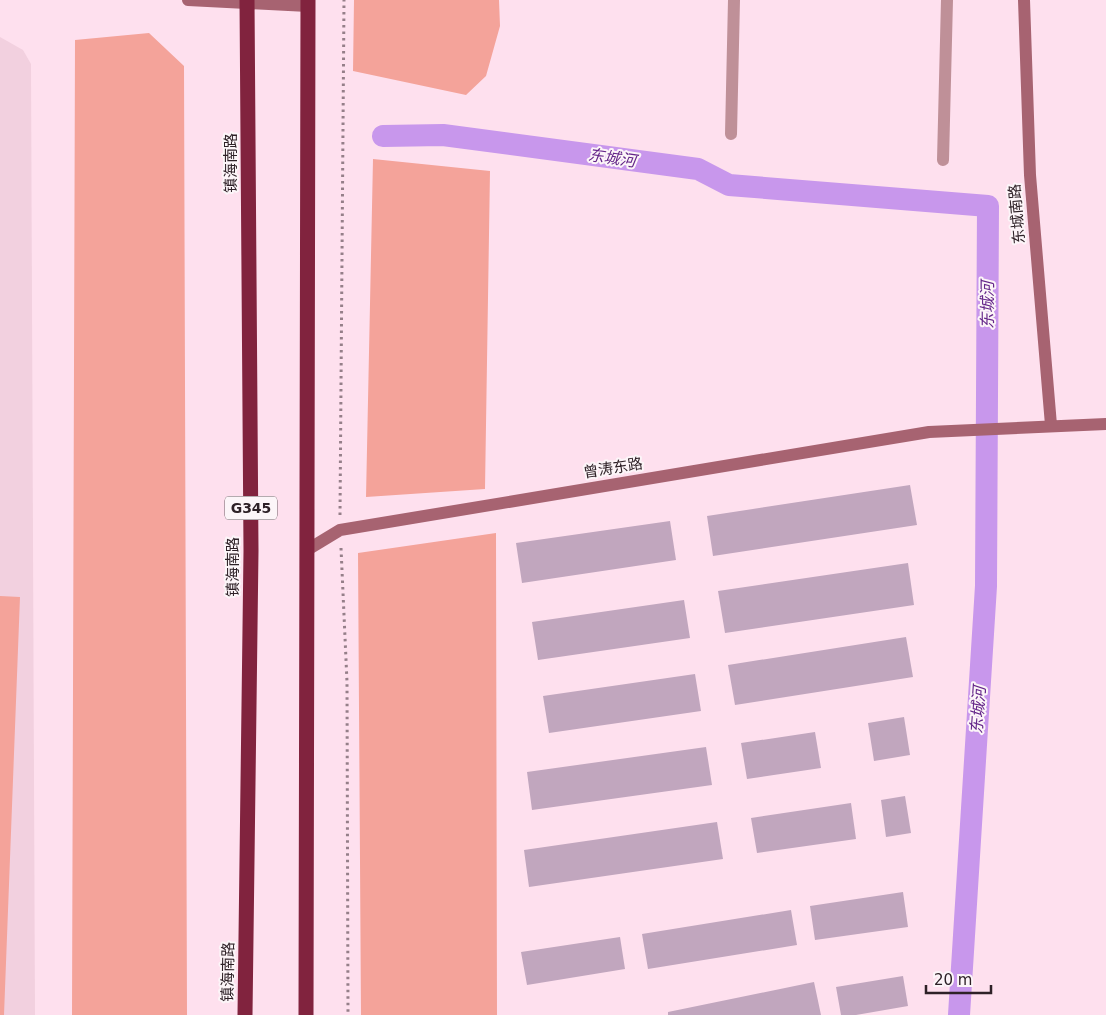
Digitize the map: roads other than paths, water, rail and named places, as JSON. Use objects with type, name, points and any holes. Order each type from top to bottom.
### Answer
[{"type":"highway","name":"镇海南路","points":[[245,1015],[251,551],[248,1]]},
{"type":"highway","points":[[306,1015],[308,3]]},
{"type":"street","points":[[188,0],[308,3]]},
{"type":"street","points":[[731,134],[734,0]]},
{"type":"street","points":[[943,160],[947,0]]},
{"type":"street","name":"东城南路","points":[[1024,0],[1030,175],[1051,425]]},
{"type":"street","points":[[1051,425],[1106,424]]},
{"type":"street","name":"曾涛东路","points":[[307,550],[340,530],[928,432],[1051,425]]},
{"type":"waterway","name":"东城河","points":[[383,136],[443,135],[698,169],[729,185],[988,206],[986,586],[959,1015]]}]
